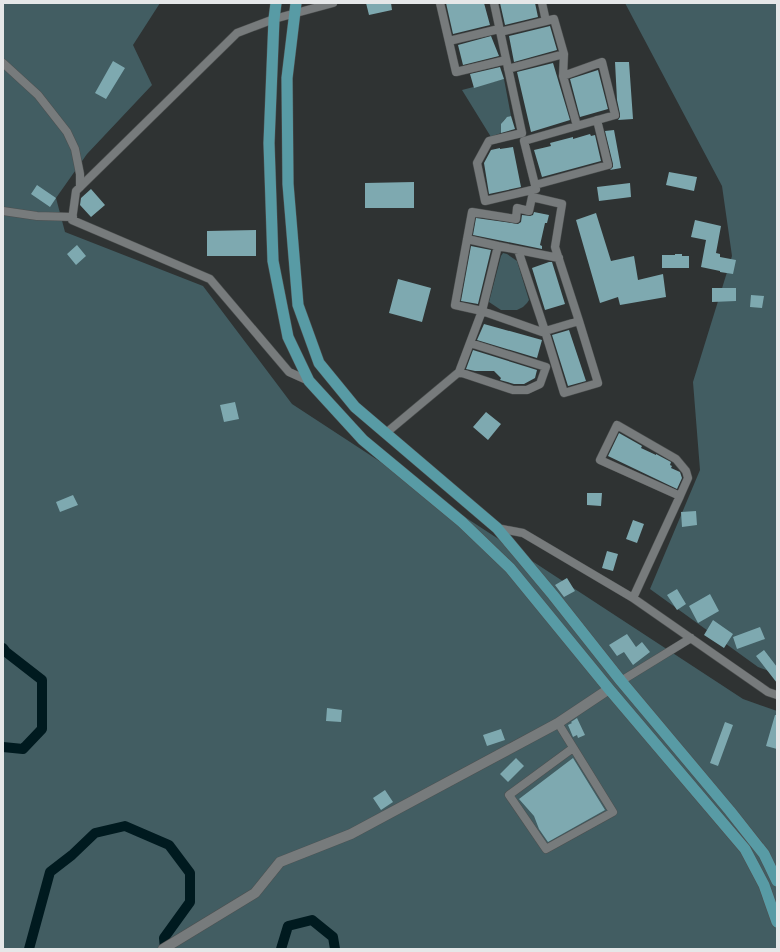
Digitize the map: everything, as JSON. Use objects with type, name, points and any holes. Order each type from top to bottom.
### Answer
[{"type":"main road","points":[[276,3],[269,143],[274,260],[288,337],[309,381],[363,440],[462,522],[510,568],[745,849],[764,885],[777,922]]},
{"type":"main road","points":[[295,8],[287,78],[288,176],[298,305],[319,363],[355,407],[497,528],[553,595],[621,681],[730,811],[764,854],[777,881]]},
{"type":"street","points":[[309,381],[289,372],[210,279],[72,220],[76,191],[80,186],[237,33],[274,19],[295,8],[333,3]]},
{"type":"street","points":[[440,3],[456,72],[506,60]]},
{"type":"street","points":[[494,3],[523,137],[536,189],[485,201],[477,163],[489,141],[523,137],[577,126],[615,115],[602,62],[563,76]]},
{"type":"street","points":[[542,3],[546,21]]},
{"type":"street","points":[[449,41],[554,19],[564,54],[563,76],[577,126]]},
{"type":"street","points":[[508,69],[564,54]]},
{"type":"street","points":[[3,63],[38,95],[67,132],[76,149],[80,174],[80,186]]},
{"type":"street","points":[[536,185],[608,165],[597,120]]},
{"type":"street","points":[[518,250],[545,331],[564,393],[598,383],[579,321],[555,247],[562,204],[532,197],[529,211],[518,208],[516,219],[472,212],[454,305],[482,311],[542,332],[545,331],[579,321]]},
{"type":"street","points":[[3,211],[37,216],[73,217]]},
{"type":"street","points":[[467,239],[559,258]]},
{"type":"street","points":[[386,433],[459,372],[482,311],[498,246]]},
{"type":"street","points":[[470,343],[546,367],[555,364]]},
{"type":"street","points":[[459,372],[513,390],[527,390],[540,384],[546,367]]},
{"type":"street","points":[[633,598],[680,496],[688,478],[686,471],[676,459],[617,425],[600,460],[680,496]]},
{"type":"street","points":[[497,528],[523,533],[633,598],[768,692],[777,695]]},
{"type":"street","points":[[621,681],[691,638]]},
{"type":"street","points":[[163,949],[255,893],[280,862],[351,834],[558,723],[609,688]]},
{"type":"street","points":[[558,723],[613,812],[546,849],[509,795],[573,748]]},
{"type":"shaded area","points":[[3,3],[160,3],[133,45],[152,85],[87,154],[56,198],[65,232],[203,286],[292,404],[743,699],[777,711],[777,949],[3,949]]},
{"type":"shaded area","points":[[625,3],[777,3],[777,674],[758,667],[650,589],[700,470],[693,382],[732,256],[722,186]]},
{"type":"shaded area","points":[[504,79],[511,116],[503,123],[501,133],[491,137],[462,90]]},
{"type":"shaded area","points":[[503,253],[517,261],[529,300],[523,307],[517,310],[501,310],[489,302]]},
{"type":"building","points":[[366,3],[391,3],[392,10],[369,15]]},
{"type":"building","points":[[446,3],[484,3],[490,25],[453,34]]},
{"type":"building","points":[[500,3],[535,3],[538,17],[505,25]]},
{"type":"building","points":[[550,26],[557,50],[514,62],[509,36]]},
{"type":"building","points":[[491,36],[499,56],[463,65],[458,45]]},
{"type":"building","points":[[113,61],[125,68],[106,99],[95,93]]},
{"type":"building","points":[[615,62],[629,62],[633,119],[618,120],[620,114],[617,100]]},
{"type":"building","points":[[553,63],[570,120],[531,132],[517,72]]},
{"type":"building","points":[[500,67],[504,79],[474,88],[470,74]]},
{"type":"building","points":[[598,70],[608,109],[580,117],[570,79]]},
{"type":"building","points":[[511,116],[515,129],[501,133],[501,124],[507,117]]},
{"type":"building","points":[[614,130],[621,168],[610,170],[613,167],[613,164],[605,131]]},
{"type":"building","points":[[590,134],[591,136],[595,135],[601,161],[542,177],[534,150],[551,146],[550,143]]},
{"type":"building","points":[[513,147],[521,187],[489,194],[484,163],[491,150]]},
{"type":"building","points":[[669,172],[697,177],[694,191],[666,185]]},
{"type":"building","points":[[414,182],[414,208],[365,208],[365,183]]},
{"type":"building","points":[[630,183],[631,197],[599,201],[597,187]]},
{"type":"building","points":[[37,185],[56,198],[50,207],[31,194]]},
{"type":"building","points":[[91,189],[105,205],[91,217],[80,205],[81,198]]},
{"type":"building","points":[[534,212],[549,215],[547,223],[545,223],[540,245],[542,246],[542,249],[473,235],[476,218],[518,224],[521,222],[522,215],[530,216],[533,215]]},
{"type":"building","points":[[596,213],[611,261],[634,256],[638,280],[663,274],[666,297],[620,305],[618,297],[600,303],[576,220]]},
{"type":"building","points":[[695,220],[721,226],[716,253],[720,254],[720,257],[736,260],[733,274],[701,267],[706,240],[691,237]]},
{"type":"building","points":[[256,230],[256,256],[207,256],[207,231]]},
{"type":"building","points":[[77,245],[86,256],[76,265],[67,254]]},
{"type":"building","points":[[471,246],[491,250],[478,304],[461,301]]},
{"type":"building","points":[[675,254],[689,256],[689,268],[662,268],[662,255]]},
{"type":"building","points":[[552,262],[565,304],[545,310],[532,268]]},
{"type":"building","points":[[398,279],[431,288],[422,322],[389,313]]},
{"type":"building","points":[[712,288],[736,288],[736,301],[712,302]]},
{"type":"building","points":[[751,295],[764,296],[762,308],[750,307]]},
{"type":"building","points":[[484,324],[542,340],[537,358],[477,340]]},
{"type":"building","points":[[569,330],[586,381],[568,386],[552,335]]},
{"type":"building","points":[[473,350],[537,370],[535,378],[524,384],[514,384],[500,380],[501,378],[494,371],[475,371],[466,369]]},
{"type":"building","points":[[235,402],[239,419],[224,422],[220,405]]},
{"type":"building","points":[[486,412],[501,424],[488,440],[473,427]]},
{"type":"building","points":[[619,433],[642,446],[641,448],[671,462],[671,468],[680,472],[682,478],[677,489],[608,456]]},
{"type":"building","points":[[587,493],[602,493],[601,506],[587,505]]},
{"type":"building","points":[[73,495],[78,505],[60,512],[56,502]]},
{"type":"building","points":[[696,511],[697,525],[682,527],[681,512]]},
{"type":"building","points":[[633,520],[644,524],[637,543],[626,539]]},
{"type":"building","points":[[607,551],[618,554],[613,571],[602,568]]},
{"type":"building","points":[[567,578],[575,591],[564,597],[555,585]]},
{"type":"building","points":[[677,589],[686,604],[677,610],[667,595]]},
{"type":"building","points":[[710,594],[719,611],[698,623],[689,606]]},
{"type":"building","points":[[713,620],[733,634],[724,648],[704,635]]},
{"type":"building","points":[[760,627],[765,639],[737,649],[733,637]]},
{"type":"building","points":[[627,634],[636,647],[642,642],[650,652],[633,665],[624,652],[617,656],[609,645]]},
{"type":"building","points":[[764,650],[777,667],[777,683],[756,656]]},
{"type":"building","points":[[327,708],[342,710],[341,722],[326,721]]},
{"type":"building","points":[[775,715],[777,715],[777,749],[766,746]]},
{"type":"building","points":[[577,718],[585,735],[578,738],[577,735],[573,737],[568,725]]},
{"type":"building","points":[[725,722],[733,725],[718,766],[710,763]]},
{"type":"building","points":[[501,729],[505,740],[487,746],[483,735]]},
{"type":"building","points":[[516,758],[524,766],[508,782],[500,774]]},
{"type":"building","points":[[573,758],[605,810],[548,842],[539,829],[534,816],[519,799]]},
{"type":"building","points":[[385,790],[393,802],[381,810],[373,798]]},
{"type":"waterway","points":[[3,648],[42,680],[42,729],[23,749],[3,747]]},
{"type":"waterway","points":[[29,949],[50,872],[72,855],[95,833],[125,826],[169,845],[190,873],[190,902],[164,938],[165,949]]},
{"type":"waterway","points":[[281,949],[288,926],[312,920],[333,937],[335,949]]}]
